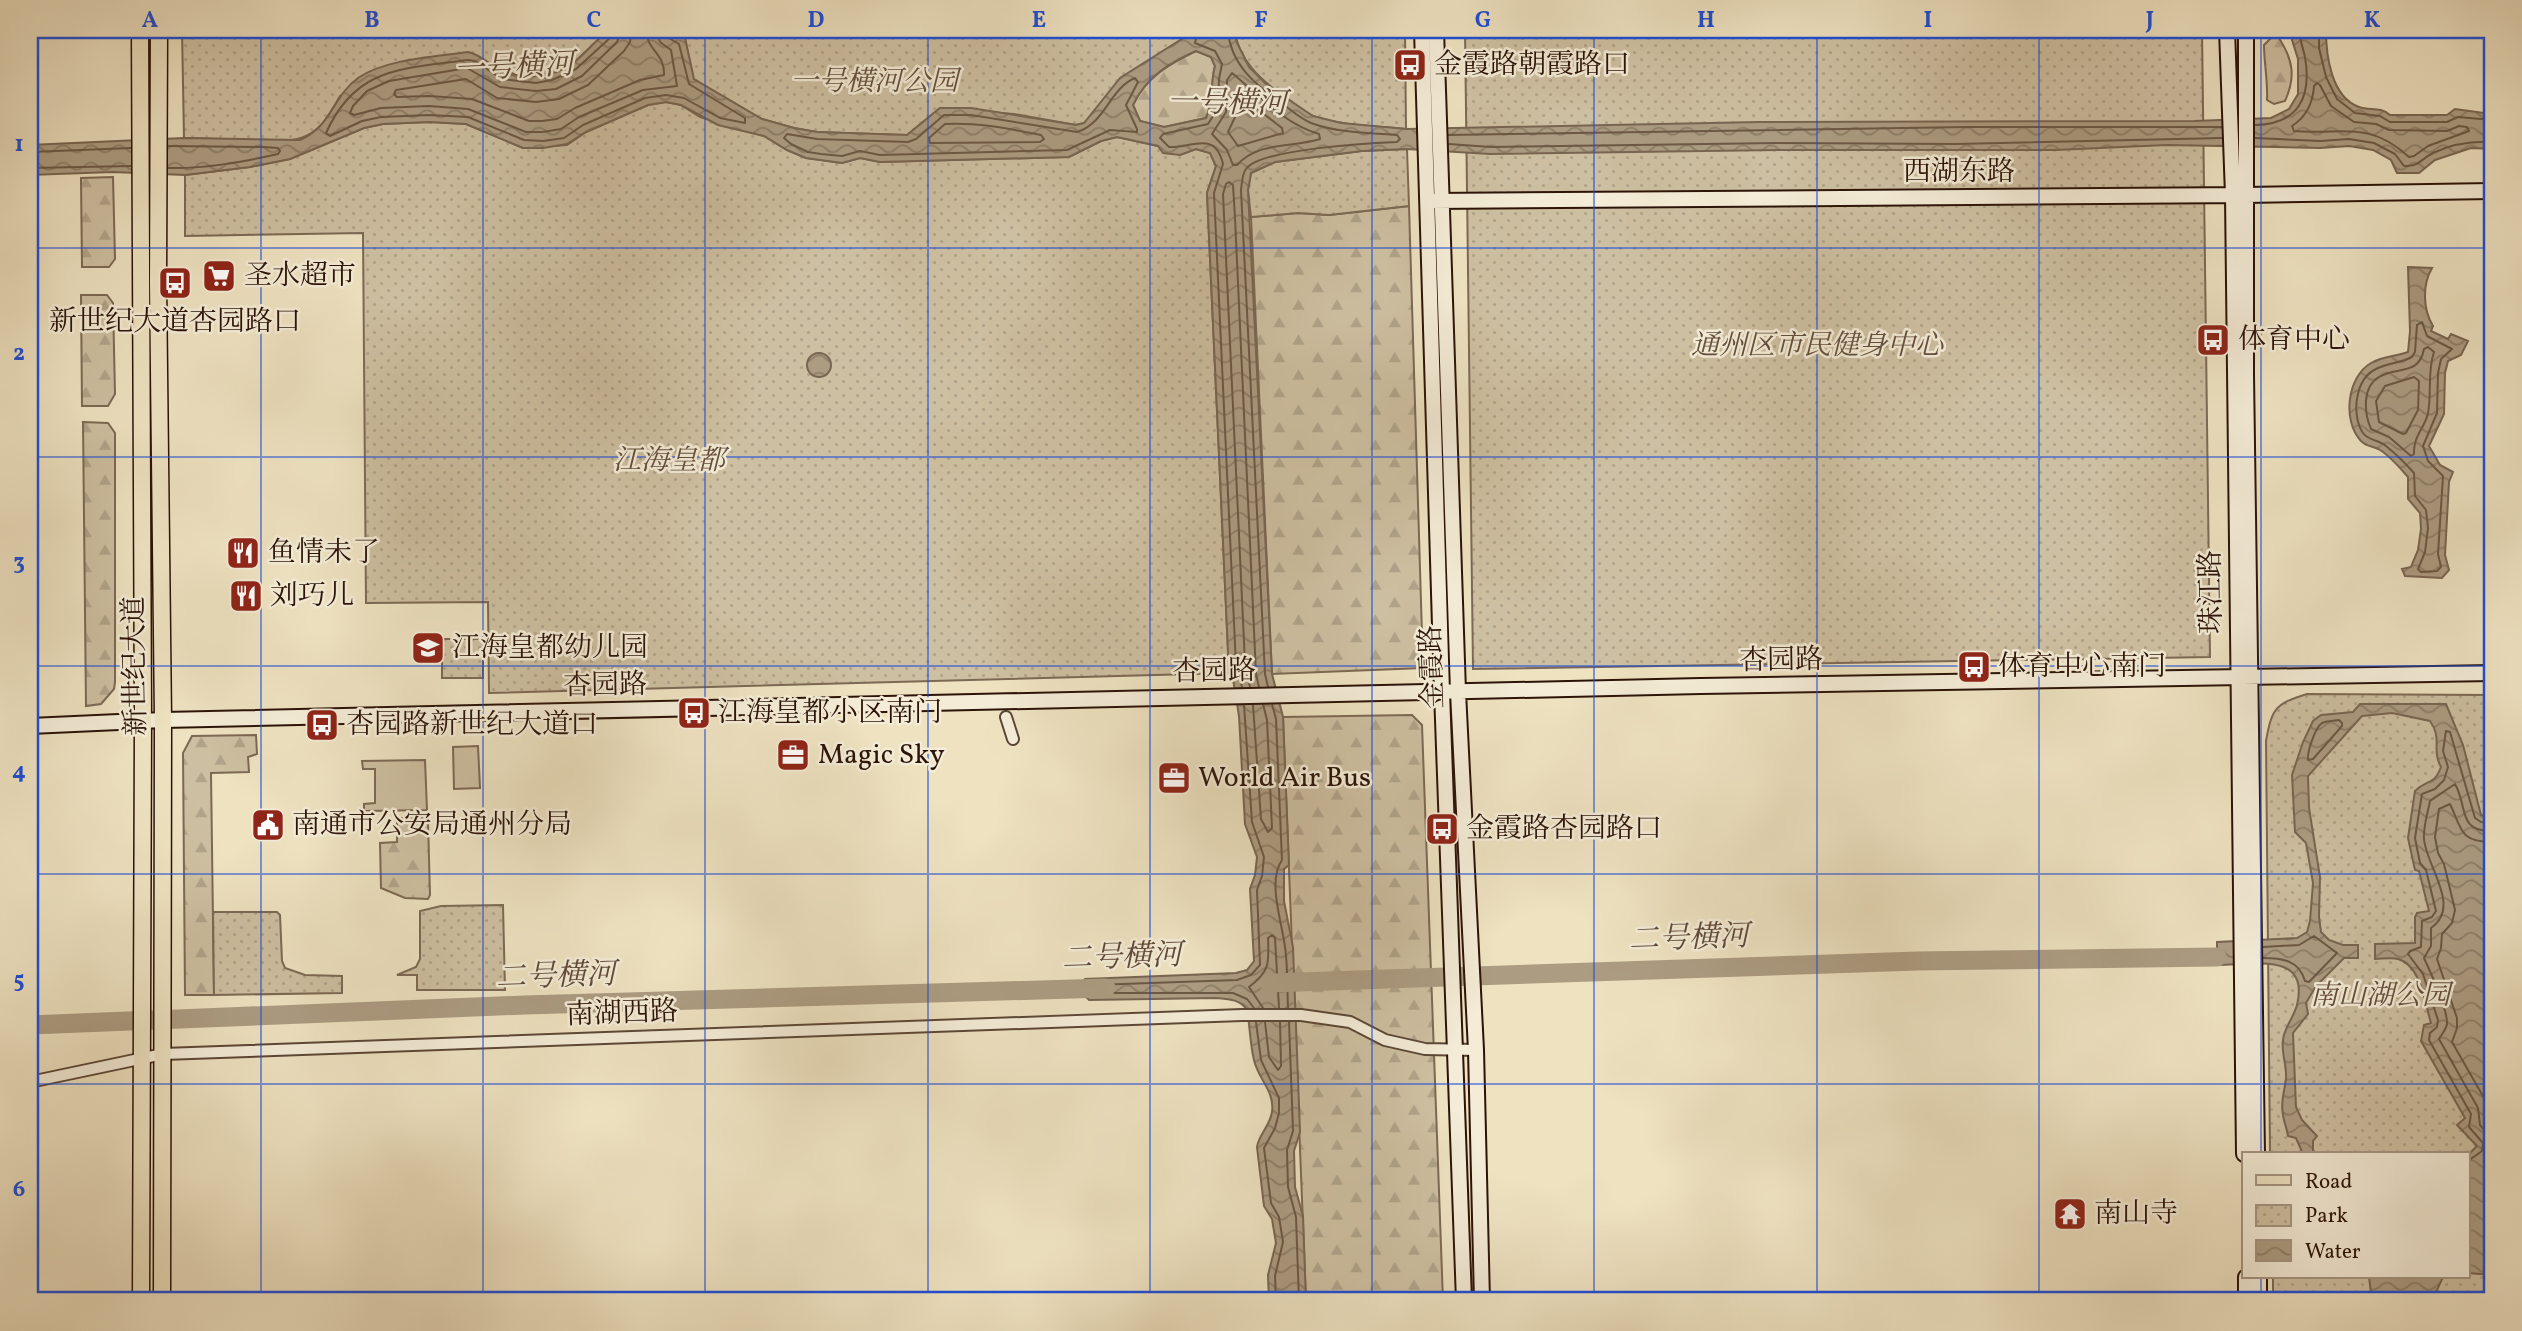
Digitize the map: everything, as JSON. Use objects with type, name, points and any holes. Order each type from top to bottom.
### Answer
[{"type":"main road","name":"新世纪大道","points":[[140,30],[143,722],[141,1301]]},
{"type":"main road","name":"新世纪大道","points":[[159,30],[163,720],[162,1301]]},
{"type":"street","name":"珠江路","points":[[2227,30],[2230,111],[2239,152]]},
{"type":"street","name":"珠江路","points":[[2244,1152],[2248,935],[2239,152],[2246,111],[2246,30]]},
{"type":"street","name":"金霞路","points":[[1425,31],[1438,108],[1440,170],[1434,201],[1442,692],[1464,1301]]},
{"type":"street","name":"金霞路","points":[[1425,31],[1424,163],[1434,201],[1476,1050],[1482,1301]]},
{"type":"street","name":"西湖东路","points":[[1434,201],[2492,191]]},
{"type":"street","name":"杏园路","points":[[30,726],[163,720],[1231,696],[2492,673]]},
{"type":"street","points":[[1006,717],[1013,739]]},
{"type":"street","name":"珠江路","points":[[2248,973],[2257,1152]]},
{"type":"street","name":"南湖西路","points":[[30,1082],[163,1054],[1242,1015],[1301,1015],[1350,1022],[1385,1040],[1425,1049],[1476,1050]]},
{"type":"street","points":[[2246,1278],[2246,1301]]},
{"type":"street","points":[[2259,1278],[2259,1301]]},
{"type":"green space","points":[[182,30],[609,30],[572,64],[553,73],[521,75],[492,65],[340,96],[325,121],[313,132],[286,141],[184,138]]},
{"type":"green space","name":"一号横河公园","points":[[666,30],[1196,30],[1159,55],[1084,123],[1076,125],[1014,114],[940,108],[907,135],[817,132],[762,119],[693,79],[685,38]]},
{"type":"green space","points":[[1234,30],[1405,30],[1406,129],[1338,122],[1307,113],[1266,83],[1252,68],[1241,51]]},
{"type":"green space","name":"通州区市民健身中心","points":[[1465,30],[2202,30],[2210,657],[1473,669]]},
{"type":"green space","points":[[2271,38],[2279,38],[2290,61],[2292,76],[2285,101],[2274,104],[2267,100],[2264,52],[2264,45]]},
{"type":"green space","points":[[1196,51],[1211,57],[1215,66],[1206,118],[1164,127],[1140,121],[1133,105],[1138,95],[1168,66]]},
{"type":"green space","name":"江海皇都","points":[[666,102],[681,105],[700,117],[764,136],[806,158],[842,163],[860,158],[880,162],[1069,157],[1101,141],[1117,137],[1158,146],[1180,155],[1196,149],[1210,153],[1216,166],[1207,193],[1229,673],[489,693],[488,602],[366,603],[363,233],[185,236],[185,175],[290,159],[364,128],[383,124],[466,124],[523,148],[567,145],[586,132],[648,105]]},
{"type":"green space","points":[[1407,149],[1409,206],[1329,215],[1298,213],[1251,217],[1248,190],[1251,173],[1275,162],[1362,151]]},
{"type":"green space","points":[[113,177],[115,259],[109,267],[82,267],[81,178]]},
{"type":"green space","points":[[1409,206],[1423,668],[1272,674],[1251,217],[1298,213],[1329,215]]},
{"type":"green space","points":[[81,295],[107,295],[113,303],[115,394],[108,406],[82,406]]},
{"type":"green space","points":[[83,422],[108,423],[115,433],[115,682],[114,689],[101,704],[86,706]]},
{"type":"green space","points":[[442,639],[483,639],[483,678],[442,678]]},
{"type":"green space","name":"南山湖公园","points":[[2307,694],[2492,695],[2492,1301],[2273,1301],[2273,1278],[2470,1278],[2470,1152],[2270,1152],[2266,741],[2273,714],[2288,701]]},
{"type":"green space","points":[[1412,715],[1422,725],[1443,1301],[1306,1301],[1283,717]]},
{"type":"green space","points":[[256,735],[257,754],[248,757],[249,772],[211,773],[214,995],[185,995],[183,753],[192,736]]},
{"type":"green space","points":[[478,746],[480,788],[454,789],[453,747]]},
{"type":"green space","points":[[425,760],[427,810],[364,811],[364,804],[375,803],[375,769],[363,769],[362,761]]},
{"type":"green space","points":[[397,818],[426,818],[428,821],[428,899],[405,898],[381,888],[380,843],[397,842]]},
{"type":"green space","points":[[503,905],[505,990],[417,990],[417,975],[397,975],[416,967],[420,959],[420,911],[441,906]]},
{"type":"green space","points":[[213,912],[277,912],[280,915],[282,961],[285,968],[305,975],[342,976],[342,993],[214,995]]},
{"type":"water","name":"一号横河","points":[[609,30],[666,30],[685,38],[694,79],[762,119],[817,132],[907,135],[940,108],[971,108],[1076,125],[1084,123],[1120,78],[1196,30],[1234,30],[1237,43],[1249,67],[1267,85],[1313,116],[1341,123],[1406,129],[1759,122],[2195,121],[2271,118],[2289,109],[2298,94],[2298,59],[2292,40],[2293,30],[2326,30],[2332,74],[2336,85],[2350,102],[2390,115],[2447,115],[2455,109],[2492,114],[2492,149],[2471,148],[2435,160],[2419,173],[2397,173],[2391,160],[2373,150],[2349,146],[2320,148],[2167,145],[2056,150],[1490,154],[1407,149],[1362,151],[1275,162],[1251,173],[1248,190],[1272,674],[1283,717],[1289,865],[1284,869],[1284,901],[1293,947],[1300,1132],[1294,1151],[1295,1187],[1303,1216],[1306,1301],[1269,1301],[1268,1275],[1276,1243],[1272,1219],[1264,1206],[1257,1147],[1271,1117],[1272,1105],[1269,1091],[1254,1060],[1247,1010],[1237,1002],[1216,998],[1089,1000],[1079,989],[1085,979],[1236,973],[1247,970],[1254,961],[1250,889],[1257,857],[1245,824],[1239,716],[1232,673],[1229,673],[1207,193],[1216,166],[1210,153],[1196,149],[1180,155],[1163,153],[1158,146],[1117,137],[1101,141],[1069,157],[880,162],[860,158],[842,163],[806,158],[764,136],[718,125],[681,105],[666,102],[648,105],[586,132],[567,144],[543,148],[523,148],[466,124],[383,124],[364,128],[290,159],[250,167],[185,175],[113,172],[30,175],[30,145],[184,138],[300,140],[319,127],[349,86],[358,78],[382,67],[468,52],[510,74],[538,76],[556,72],[572,64]],"holes":[[[1196,51],[1211,57],[1215,66],[1206,118],[1164,127],[1140,121],[1133,105],[1152,79],[1168,66]]]},
{"type":"water","points":[[2408,267],[2432,268],[2425,297],[2427,313],[2433,326],[2431,331],[2448,339],[2451,334],[2468,341],[2461,355],[2448,361],[2444,414],[2429,446],[2440,465],[2453,472],[2449,482],[2445,555],[2449,570],[2442,578],[2405,576],[2402,569],[2411,567],[2418,550],[2421,529],[2420,513],[2408,499],[2408,477],[2384,453],[2361,441],[2351,422],[2349,411],[2352,389],[2363,370],[2375,361],[2408,352]]},
{"type":"water","points":[[814,353],[824,353],[831,360],[831,370],[824,377],[814,377],[807,370],[807,360]]},
{"type":"water","points":[[2360,704],[2446,704],[2463,745],[2481,815],[2492,816],[2492,1275],[2470,1273],[2470,1153],[2477,1146],[2457,1125],[2465,1118],[2421,1041],[2424,1025],[2431,1023],[2421,986],[2406,963],[2395,958],[2375,959],[2375,944],[2415,943],[2415,917],[2417,913],[2429,911],[2419,871],[2415,870],[2408,838],[2415,791],[2433,780],[2441,767],[2437,755],[2436,733],[2430,721],[2392,713],[2362,716],[2308,776],[2309,808],[2320,877],[2321,932],[2329,940],[2343,945],[2358,945],[2358,958],[2344,958],[2316,986],[2306,1003],[2308,1014],[2293,1033],[2296,1107],[2302,1120],[2317,1136],[2313,1141],[2314,1152],[2302,1152],[2296,1138],[2288,1136],[2282,1110],[2286,1073],[2283,1040],[2297,1005],[2299,988],[2295,976],[2287,969],[2262,963],[2217,965],[2217,942],[2297,938],[2307,932],[2313,883],[2306,843],[2295,832],[2292,775],[2313,721],[2321,715],[2353,712]]},
{"type":"water","points":[[2369,1278],[2443,1278],[2436,1292],[2444,1301],[2372,1301]]},
{"type":"waterway","name":"二号横河","points":[[1269,983],[1917,961],[2217,957]]},
{"type":"waterway","name":"二号横河","points":[[30,1025],[525,1005],[1106,988]]},
{"type":"place","name":"金霞路朝霞路口","points":[[1410,65]]},
{"type":"place","name":"圣水超市","points":[[219,276]]},
{"type":"place","name":"新世纪大道杏园路口","points":[[175,283]]},
{"type":"place","name":"体育中心","points":[[2213,340]]},
{"type":"place","name":"鱼情未了","points":[[243,553]]},
{"type":"place","name":"刘巧儿","points":[[246,596]]},
{"type":"place","name":"江海皇都幼儿园","points":[[428,648]]},
{"type":"place","name":"体育中心南门","points":[[1974,667]]},
{"type":"place","name":"江海皇都小区南门","points":[[694,713]]},
{"type":"place","name":"杏园路新世纪大道口","points":[[322,725]]},
{"type":"place","name":"Magic Sky","points":[[793,755]]},
{"type":"place","name":"World Air Bus","points":[[1174,778]]},
{"type":"place","name":"南通市公安局通州分局","points":[[268,825]]},
{"type":"place","name":"金霞路杏园路口","points":[[1442,829]]},
{"type":"place","name":"南山寺","points":[[2070,1214]]}]
